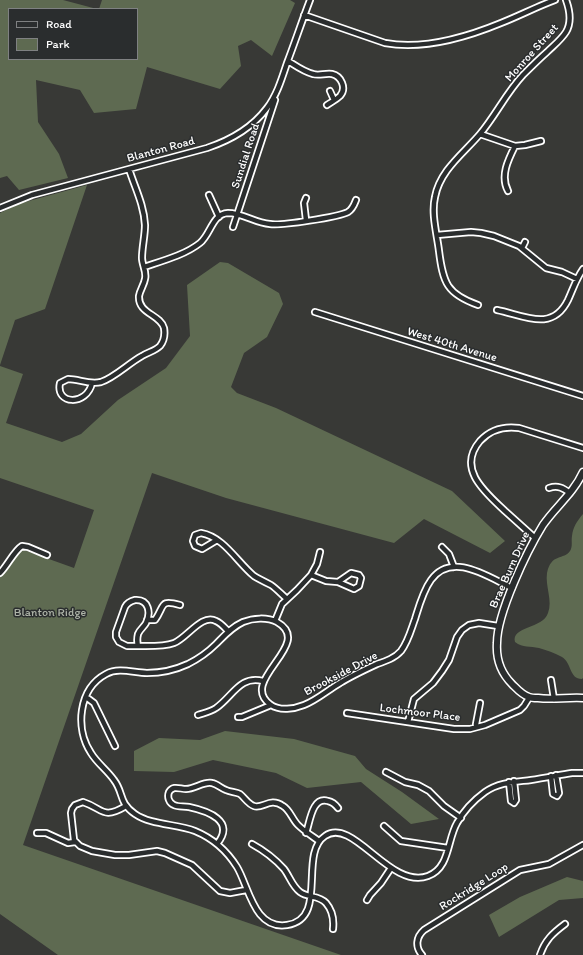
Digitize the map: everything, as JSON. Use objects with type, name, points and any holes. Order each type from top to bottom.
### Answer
[{"type":"street","name":"Blanton Road","points":[[0,208],[32,195],[207,148],[232,138],[247,128],[268,107],[277,90],[310,0]]},
{"type":"street","points":[[304,15],[385,43],[395,45],[417,45],[458,37],[500,24],[554,0]]},
{"type":"street","name":"Monroe Street","points":[[478,305],[459,297],[450,289],[444,279],[441,268],[437,235],[434,205],[435,196],[448,170],[480,134],[518,81],[566,33],[570,21],[570,14],[566,0]]},
{"type":"street","points":[[288,60],[309,73],[337,76],[342,83],[343,90],[340,96],[326,105]]},
{"type":"street","name":"Sundial Road","points":[[233,227],[265,132],[277,90]]},
{"type":"street","points":[[330,91],[334,100]]},
{"type":"street","points":[[480,134],[515,146],[541,141]]},
{"type":"street","points":[[508,191],[505,181],[505,171],[515,146]]},
{"type":"street","points":[[92,384],[89,392],[79,399],[74,400],[64,398],[61,395],[60,383],[68,379],[92,384],[102,382],[110,378],[131,362],[158,347],[162,341],[164,331],[161,322],[144,309],[139,301],[141,289],[145,279],[142,260],[145,235],[144,211],[129,170]]},
{"type":"street","points":[[210,195],[219,217]]},
{"type":"street","points":[[306,198],[304,203],[306,220]]},
{"type":"street","points":[[144,267],[179,254],[200,243],[214,221],[226,214],[238,214],[270,224],[343,214],[353,208],[356,200]]},
{"type":"street","points":[[437,235],[470,232],[481,233],[508,241],[522,248],[546,268],[562,272],[576,279]]},
{"type":"street","points":[[522,248],[525,242]]},
{"type":"street","points":[[497,310],[510,312],[532,319],[547,319],[559,313],[564,306],[576,279],[583,269]]},
{"type":"street","name":"West 40th Avenue","points":[[315,312],[583,396]]},
{"type":"street","points":[[535,538],[478,484],[472,465],[475,448],[488,433],[499,429],[513,427],[583,448]]},
{"type":"street","name":"Brae Burn Drive","points":[[529,698],[517,690],[507,679],[500,665],[496,643],[498,626],[512,588],[535,538],[548,518],[577,484],[583,472]]},
{"type":"street","points":[[549,488],[560,487],[570,493]]},
{"type":"street","points":[[217,540],[202,549],[195,546],[193,541],[195,536],[201,533],[217,540],[254,575],[272,586],[288,600]]},
{"type":"street","points":[[0,573],[22,546],[47,554]]},
{"type":"street","points":[[442,547],[449,554],[454,566],[467,568],[512,588]]},
{"type":"street","points":[[275,621],[282,604],[288,600],[310,575],[320,552]]},
{"type":"street","name":"Brookside Drive","points":[[271,705],[277,708],[287,709],[305,705],[340,683],[397,654],[408,638],[423,595],[431,580],[442,570],[454,566]]},
{"type":"street","points":[[310,575],[326,582],[338,582],[354,589],[359,586],[361,578],[359,575],[351,574],[338,582]]},
{"type":"street","points":[[138,646],[138,633],[147,620],[148,608],[145,603],[133,601],[125,607],[116,632],[116,637],[119,642],[124,645],[138,646],[165,645],[176,642],[188,634],[201,622],[208,619],[216,621],[228,631]]},
{"type":"street","points":[[147,620],[155,620],[161,607],[166,603],[171,602],[180,605]]},
{"type":"street","points":[[271,705],[267,703],[262,693],[263,681],[282,654],[288,640],[284,628],[275,621],[264,619],[250,620],[237,625],[228,631],[205,653],[189,663],[177,668],[159,672],[119,671],[104,675],[90,688],[81,716],[84,743],[99,765],[115,781],[121,799],[126,806],[141,818],[192,830],[205,835],[217,844],[236,866],[253,905],[268,921],[278,925],[291,924],[301,918],[308,908],[316,846],[323,837],[330,833],[342,834],[350,837],[391,868],[418,878],[428,876],[437,871],[443,864],[456,824],[474,801],[487,791],[511,782],[583,772]]},
{"type":"street","points":[[408,722],[414,699],[433,683],[442,671],[449,660],[457,637],[462,630],[469,625],[479,623],[498,626]]},
{"type":"street","points":[[198,715],[217,707],[245,682],[254,680],[263,681]]},
{"type":"street","points":[[551,680],[554,699]]},
{"type":"street","points":[[86,697],[94,703],[115,746]]},
{"type":"street","points":[[529,698],[583,698]]},
{"type":"street","name":"Lochmoor Place","points":[[347,713],[454,729],[476,727],[494,722],[520,710],[529,698]]},
{"type":"street","points":[[476,727],[480,703]]},
{"type":"street","points":[[238,717],[242,717],[271,705]]},
{"type":"street","points":[[386,772],[405,782],[429,791],[444,806],[461,818]]},
{"type":"street","points":[[550,776],[554,794],[557,796],[559,793],[556,775]]},
{"type":"street","points":[[217,844],[223,835],[223,826],[220,820],[207,813],[173,805],[168,797],[172,789],[190,789],[208,783],[213,783],[240,795],[252,806],[276,803],[286,808],[298,825],[319,842]]},
{"type":"street","points":[[306,833],[314,810],[319,801],[324,800],[331,802],[338,808]]},
{"type":"street","points":[[126,806],[115,812],[107,813],[101,812],[84,802],[75,805],[71,811],[75,842],[88,850],[108,854],[129,855],[157,852],[165,853],[192,865],[220,891],[230,893],[246,890]]},
{"type":"street","points":[[384,826],[401,841],[448,848]]},
{"type":"street","points":[[37,833],[46,833],[68,843],[75,842]]},
{"type":"street","points":[[252,844],[278,863],[298,890],[306,895],[321,899],[326,903],[333,916],[333,929]]},
{"type":"street","name":"Rockridge Loop","points":[[422,955],[418,949],[417,942],[419,936],[424,930],[520,870],[549,864],[583,845]]},
{"type":"street","points":[[367,900],[391,868]]},
{"type":"street","points":[[540,955],[547,939],[565,924]]},
{"type":"green space","points":[[0,0],[63,0],[93,8],[8,8],[8,60],[138,60],[138,8],[99,8],[102,0],[290,0],[295,3],[272,56],[251,40],[238,46],[241,66],[220,89],[147,67],[136,109],[94,113],[80,90],[36,80],[38,122],[59,154],[68,178],[19,190],[7,176],[0,178]]},
{"type":"green space","points":[[87,185],[45,309],[15,320],[0,365],[0,213],[18,204]]},
{"type":"green space","name":"Blanton Ridge","points":[[220,262],[228,263],[279,293],[283,304],[267,337],[244,353],[231,387],[237,393],[276,408],[452,491],[505,541],[490,553],[424,519],[394,543],[226,498],[152,473],[23,845],[341,955],[58,955],[0,914],[0,575],[7,569],[21,549],[74,568],[94,510],[0,478],[0,366],[23,374],[6,423],[62,442],[81,434],[118,400],[166,368],[190,336],[187,285]]},
{"type":"green space","points":[[583,514],[582,679],[573,674],[568,663],[562,657],[536,647],[518,644],[515,642],[515,637],[522,630],[540,622],[548,613],[550,604],[547,573],[549,567],[551,562],[570,551],[573,530]]},
{"type":"green space","points":[[225,731],[294,739],[355,756],[366,769],[402,792],[439,819],[411,824],[361,782],[307,788],[276,773],[213,760],[174,772],[134,771],[134,751],[159,738],[200,740]]},
{"type":"green space","points":[[567,877],[583,881],[583,898],[559,900],[499,937],[489,915],[520,897]]}]
